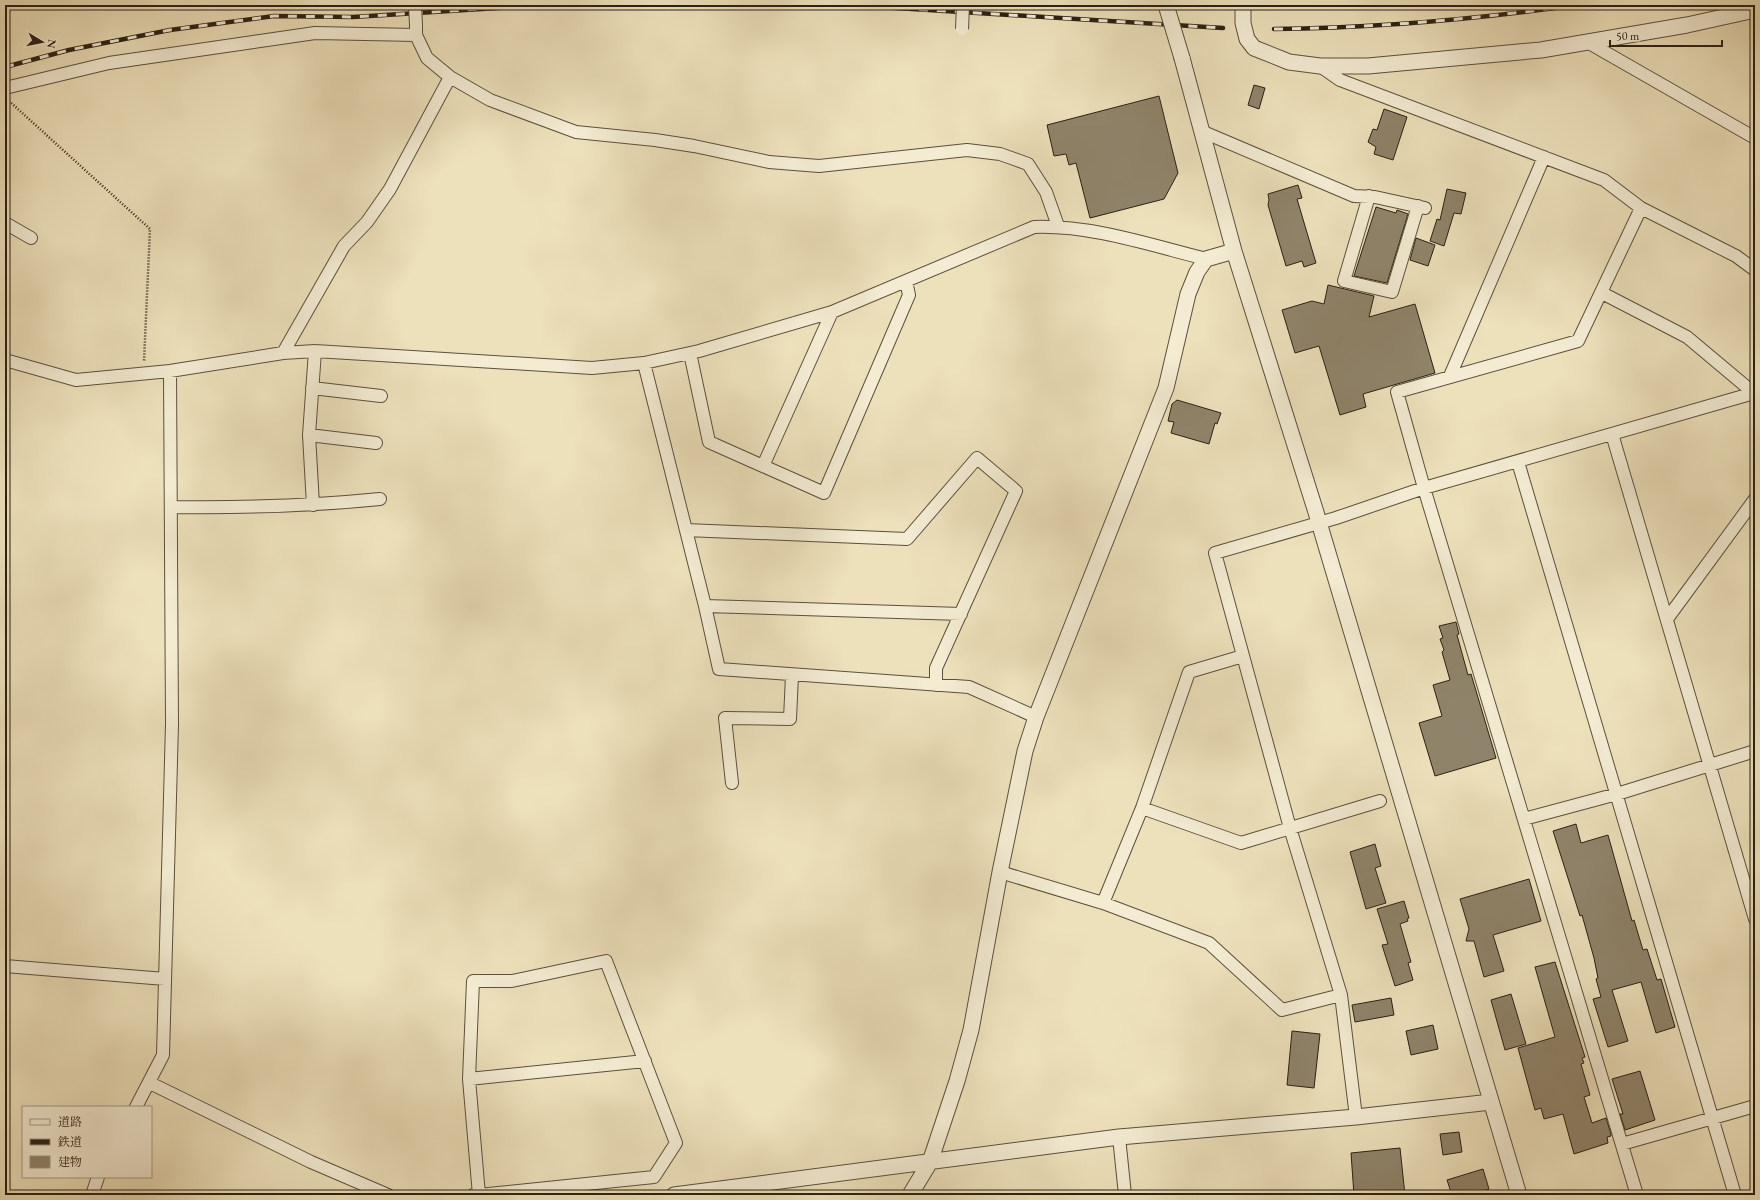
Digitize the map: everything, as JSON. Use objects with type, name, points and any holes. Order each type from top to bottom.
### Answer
[{"type":"street","points":[[415,5],[416,30],[427,58],[450,77],[490,100],[576,132],[655,140],[694,146],[769,162],[819,166],[967,150],[1000,154],[1028,164],[1046,192],[1058,226]]},
{"type":"street","points":[[962,29],[964,5]]},
{"type":"street","points":[[1166,5],[1182,58],[1234,251],[1320,522],[1519,1195]]},
{"type":"street","points":[[1243,5],[1243,23],[1247,39],[1254,48],[1289,62],[1320,66],[1368,66],[1430,62],[1541,50],[1687,26],[1755,10]]},
{"type":"street","points":[[6,92],[109,63],[161,54],[315,33],[416,30]]},
{"type":"street","points":[[1589,43],[1755,138]]},
{"type":"street","points":[[1320,66],[1340,80],[1604,180],[1641,208],[1736,256],[1755,270]]},
{"type":"street","points":[[283,353],[344,246],[367,222],[390,189],[450,77]]},
{"type":"street","points":[[1202,131],[1354,196],[1369,196],[1422,207],[1392,292],[1344,282],[1369,196]]},
{"type":"street","points":[[1450,376],[1544,157]]},
{"type":"street","points":[[1637,1195],[1424,488],[1397,392],[1578,341],[1641,208]]},
{"type":"street","points":[[5,223],[31,238]]},
{"type":"street","points":[[5,360],[76,380],[170,371],[283,353],[315,351],[592,368],[644,363],[690,353],[832,312],[1034,227],[1058,226],[1118,237],[1206,259],[1234,251]]},
{"type":"street","points":[[910,1195],[930,1162],[957,1080],[970,1030],[1025,751],[1036,717],[1166,388],[1188,294],[1197,272],[1206,259]]},
{"type":"street","points":[[690,353],[709,442],[824,493],[910,295],[906,281]]},
{"type":"street","points":[[1602,293],[1687,336],[1754,393]]},
{"type":"street","points":[[763,466],[832,312]]},
{"type":"street","points":[[313,505],[309,435],[315,351]]},
{"type":"street","points":[[644,363],[705,606],[719,670],[969,687],[1036,717]]},
{"type":"street","points":[[137,1106],[150,1083],[163,1055],[172,724],[170,371]]},
{"type":"street","points":[[312,388],[381,396]]},
{"type":"street","points":[[1356,1117],[1341,995],[1290,828],[1215,553],[1320,522],[1424,488],[1754,393]]},
{"type":"street","points":[[1612,434],[1755,919]]},
{"type":"street","points":[[309,435],[376,443]]},
{"type":"street","points":[[686,530],[907,539],[977,458],[1016,491],[936,668],[936,685]]},
{"type":"street","points":[[1518,462],[1735,1195]]},
{"type":"street","points":[[171,506],[242,508],[313,505],[380,499]]},
{"type":"street","points":[[1667,619],[1755,499]]},
{"type":"street","points":[[705,606],[961,614]]},
{"type":"street","points":[[1103,903],[1142,808],[1189,672],[1243,656]]},
{"type":"street","points":[[732,783],[725,718],[790,719],[792,675]]},
{"type":"street","points":[[1524,819],[1617,794],[1755,751]]},
{"type":"street","points":[[1142,808],[1241,843],[1380,801]]},
{"type":"street","points":[[1000,872],[1103,903],[1209,943],[1282,1010],[1341,995]]},
{"type":"street","points":[[473,1195],[479,1195],[540,1192],[654,1177],[676,1143],[606,961],[512,981],[473,981],[469,1079],[479,1195]]},
{"type":"street","points":[[5,966],[165,979]]},
{"type":"street","points":[[469,1079],[644,1061]]},
{"type":"street","points":[[150,1083],[311,1162],[388,1195]]},
{"type":"street","points":[[674,1195],[1119,1137],[1356,1117],[1491,1102]]},
{"type":"street","points":[[1622,1144],[1755,1106]]},
{"type":"street","points":[[1119,1137],[1125,1195]]},
{"type":"street","points":[[92,1195],[98,1178]]},
{"type":"path","points":[[6,92],[9,102],[150,229],[144,374]]},
{"type":"building","points":[[1254,85],[1265,88],[1259,109],[1248,105]]},
{"type":"building","points":[[1159,96],[1178,173],[1164,199],[1090,218],[1076,163],[1069,165],[1066,154],[1054,156],[1047,125]]},
{"type":"building","points":[[1384,109],[1407,117],[1393,160],[1374,154],[1376,147],[1368,142],[1373,129],[1377,130]]},
{"type":"building","points":[[1298,185],[1302,198],[1297,199],[1316,263],[1304,267],[1302,261],[1286,266],[1268,205],[1268,194]]},
{"type":"building","points":[[1447,189],[1466,193],[1461,214],[1454,213],[1444,246],[1430,241],[1437,219],[1440,220]]},
{"type":"building","points":[[1376,207],[1396,213],[1397,210],[1408,214],[1387,283],[1354,276]]},
{"type":"building","points":[[1416,238],[1435,245],[1428,266],[1410,260]]},
{"type":"building","points":[[1328,285],[1374,296],[1369,317],[1415,304],[1435,373],[1363,394],[1366,407],[1340,415],[1319,346],[1295,353],[1282,310],[1312,301],[1324,304]]},
{"type":"building","points":[[1177,400],[1221,413],[1217,424],[1215,423],[1209,444],[1171,433],[1174,422],[1168,421],[1172,404]]},
{"type":"building","points":[[1456,622],[1459,634],[1457,635],[1468,675],[1471,674],[1496,758],[1435,776],[1419,723],[1442,716],[1433,685],[1450,680],[1442,652],[1444,650],[1440,639],[1443,638],[1439,626]]},
{"type":"building","points":[[1576,824],[1581,843],[1608,835],[1632,921],[1634,920],[1643,950],[1647,949],[1657,980],[1661,979],[1675,1027],[1656,1033],[1641,982],[1612,990],[1628,1041],[1608,1047],[1593,999],[1601,997],[1596,979],[1598,978],[1594,958],[1582,915],[1580,916],[1553,831]]},
{"type":"building","points":[[1375,844],[1381,866],[1375,868],[1386,903],[1366,909],[1350,852]]},
{"type":"building","points":[[1529,879],[1541,921],[1493,935],[1504,971],[1484,977],[1474,941],[1466,941],[1469,929],[1460,899]]},
{"type":"building","points":[[1404,901],[1409,918],[1407,919],[1408,921],[1400,924],[1411,962],[1408,963],[1413,980],[1395,986],[1382,945],[1388,944],[1377,909]]},
{"type":"building","points":[[1555,962],[1585,1057],[1582,1058],[1584,1063],[1581,1064],[1590,1095],[1584,1097],[1592,1123],[1606,1118],[1611,1134],[1611,1136],[1607,1137],[1608,1143],[1574,1154],[1563,1114],[1544,1119],[1541,1108],[1535,1110],[1518,1048],[1555,1037],[1535,967]]},
{"type":"building","points":[[1511,994],[1526,1044],[1505,1050],[1491,1000]]},
{"type":"building","points":[[1391,998],[1394,1015],[1355,1022],[1352,1005]]},
{"type":"building","points":[[1433,1025],[1438,1049],[1411,1055],[1406,1031]]},
{"type":"building","points":[[1292,1031],[1320,1034],[1314,1088],[1287,1085]]},
{"type":"building","points":[[1640,1071],[1655,1120],[1625,1130],[1620,1114],[1623,1114],[1612,1079]]},
{"type":"building","points":[[1459,1132],[1462,1152],[1443,1155],[1440,1134]]},
{"type":"building","points":[[1400,1148],[1405,1195],[1354,1195],[1351,1153]]},
{"type":"building","points":[[1483,1169],[1489,1189],[1470,1195],[1452,1195],[1447,1180]]},
{"type":"railway","points":[[5,67],[69,50],[170,30],[274,16],[353,17],[545,5]]},
{"type":"railway","points":[[847,5],[1223,28]]},
{"type":"railway","points":[[1274,29],[1350,27],[1426,22],[1502,15],[1577,5]]}]
